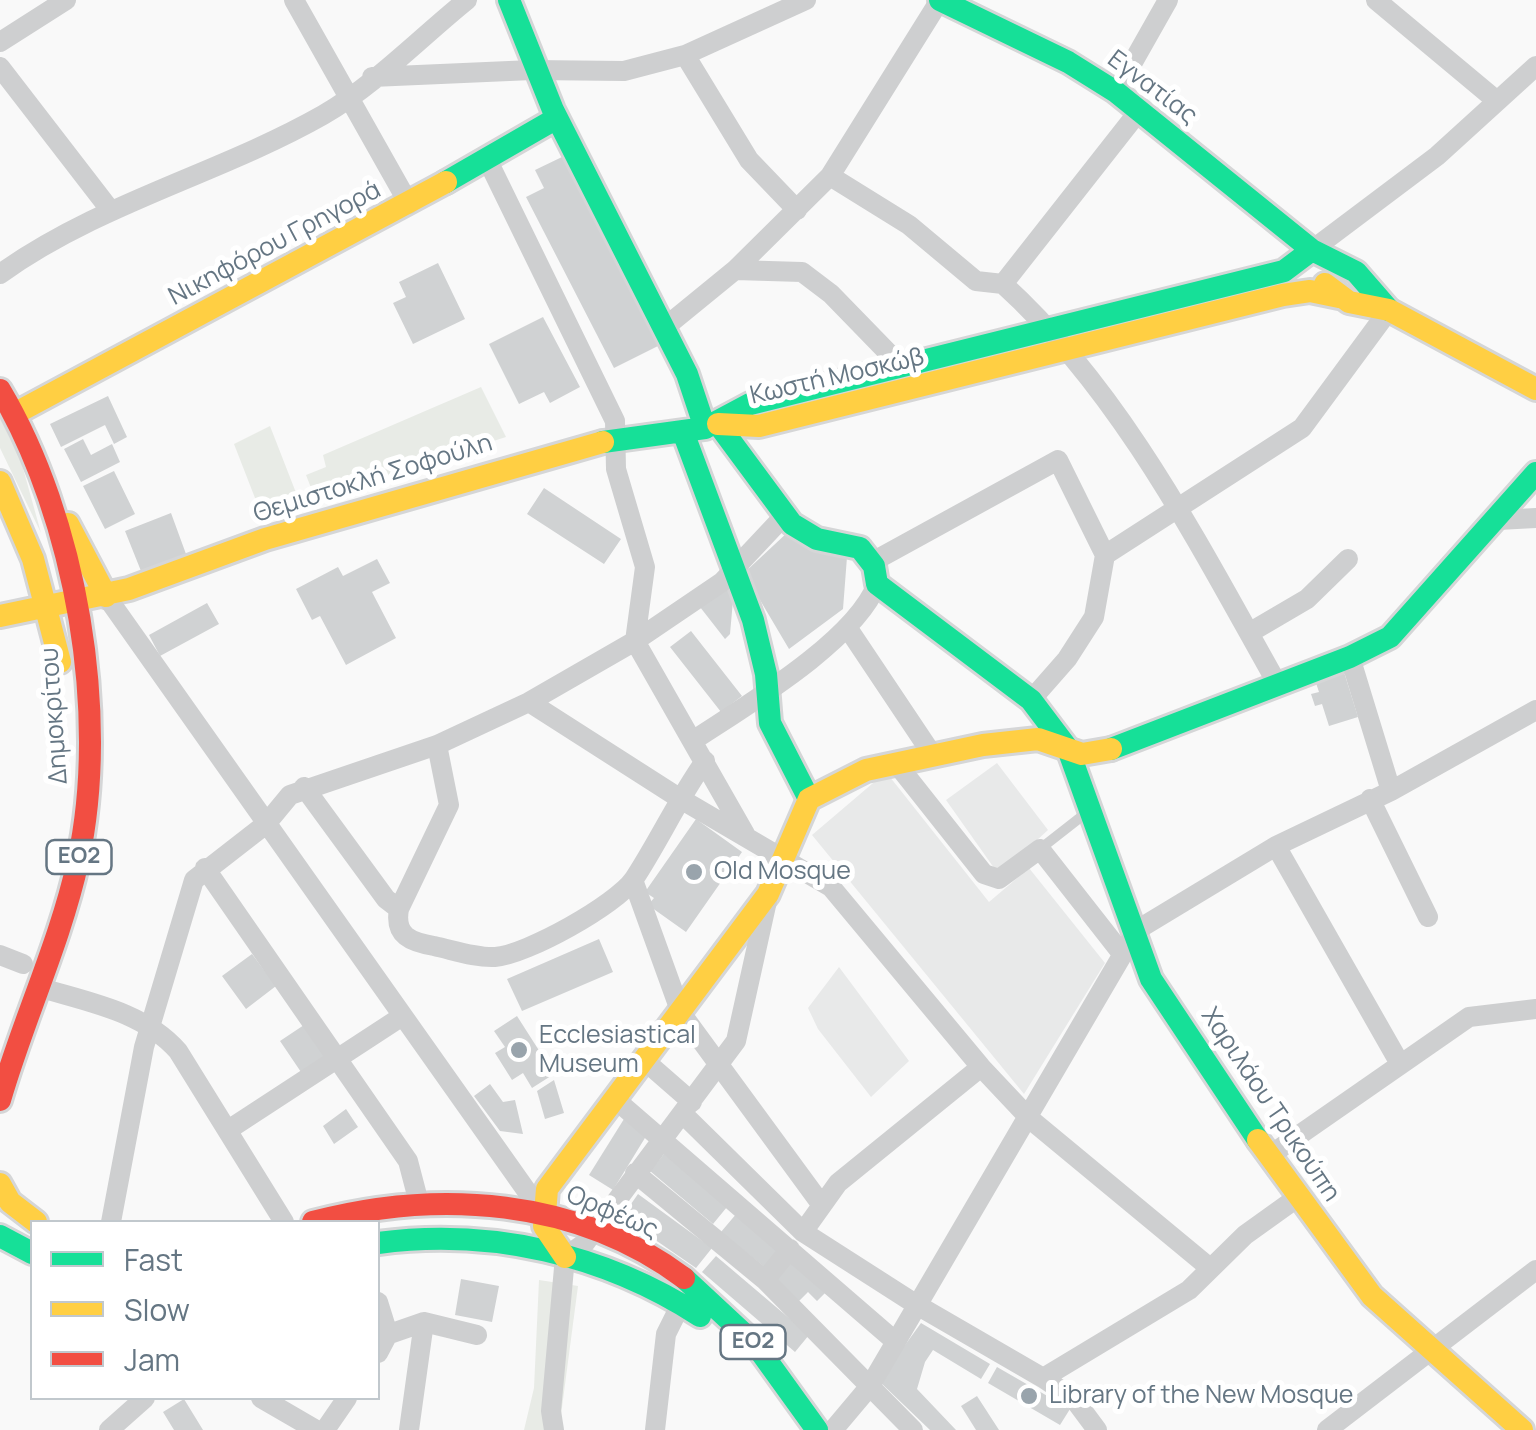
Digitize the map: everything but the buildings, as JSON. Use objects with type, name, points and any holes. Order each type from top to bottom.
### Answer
[{"type":"main road","points":[[510,0],[532,70],[701,407],[702,428],[736,570],[753,620],[770,724],[809,799]]},
{"type":"main road","name":"Εγνατίας","points":[[940,0],[1068,62],[1116,92],[1312,250]]},
{"type":"main road","name":"Νικηφόρου Γρηγορά","points":[[16,414],[413,201],[557,118]]},
{"type":"main road","points":[[1312,250],[1317,273],[1340,297]]},
{"type":"main road","points":[[1312,250],[1349,267],[1371,285],[1388,310],[1536,389]]},
{"type":"main road","name":"Κωστή Μοσκώβ","points":[[702,428],[750,404],[1287,270],[1312,250]]},
{"type":"main road","name":"Κωστή Μοσκώβ","points":[[702,428],[759,426],[1283,295],[1310,291],[1388,310]]},
{"type":"main road","name":"Δημοκρίτου","points":[[0,390],[16,414],[44,479],[72,603],[84,680],[88,792],[74,875],[0,1100]]},
{"type":"main road","points":[[702,428],[784,516]]},
{"type":"main road","name":"Θεμιστοκλή Σοφούλη","points":[[0,616],[106,596],[315,523],[617,440],[702,428]]},
{"type":"main road","points":[[565,1257],[548,1238],[543,1214],[555,1175],[646,1061],[768,894],[809,799],[866,770],[1028,738],[1098,754],[1350,657],[1396,633],[1536,472]]},
{"type":"main road","points":[[44,479],[106,596]]},
{"type":"main road","name":"Δημοκρίτου","points":[[0,1036],[64,838],[64,692],[48,607],[3,492]]},
{"type":"main road","name":"Χαριλάου Τρικούπη","points":[[784,516],[812,537],[856,545],[875,572],[1031,700],[1068,749],[1137,930],[1151,979],[1269,1156],[1372,1296],[1522,1430]]},
{"type":"main road","points":[[0,1184],[7,1203],[33,1220]]},
{"type":"main road","name":"Ορφέως","points":[[321,1220],[362,1209],[419,1204],[482,1205],[543,1214],[594,1232],[652,1259],[709,1297],[763,1355],[817,1430]]},
{"type":"main road","points":[[0,1236],[30,1253]]},
{"type":"main road","name":"Ορφέως","points":[[380,1243],[444,1237],[515,1245],[640,1282],[682,1302],[743,1358],[796,1430]]},
{"type":"street","points":[[0,42],[66,0]]},
{"type":"street","points":[[294,0],[359,88],[413,201]]},
{"type":"street","points":[[0,274],[45,244],[111,211],[326,114],[468,0]]},
{"type":"street","points":[[359,88],[532,70],[624,71],[685,55],[806,0]]},
{"type":"street","points":[[664,328],[735,270],[830,176],[940,0]]},
{"type":"street","points":[[1116,92],[1168,0]]},
{"type":"street","points":[[1376,0],[1497,101]]},
{"type":"street","points":[[685,55],[750,160],[797,210]]},
{"type":"street","points":[[1312,250],[1438,156],[1536,66]]},
{"type":"street","points":[[0,67],[111,211]]},
{"type":"street","points":[[1002,284],[1139,111]]},
{"type":"street","points":[[487,160],[608,404],[617,440],[616,470],[645,567],[634,641],[746,836]]},
{"type":"street","points":[[830,176],[909,226],[976,280],[1002,284],[1053,329],[1176,506],[1278,684]]},
{"type":"street","points":[[735,270],[802,272],[845,307],[902,367]]},
{"type":"street","points":[[1104,554],[1302,428],[1388,310]]},
{"type":"street","points":[[694,740],[767,692],[847,627],[867,607],[875,572],[1058,460],[1104,554],[1094,617],[1067,659],[1031,700]]},
{"type":"street","points":[[110,1220],[150,1025],[189,890],[205,868],[266,824],[283,800],[304,787],[437,745],[529,702],[634,641],[736,570],[784,516]]},
{"type":"street","points":[[1498,520],[1536,518]]},
{"type":"street","points":[[1249,633],[1307,599],[1348,559]]},
{"type":"street","points":[[106,596],[543,1214]]},
{"type":"street","points":[[847,627],[932,754]]},
{"type":"street","points":[[1350,657],[1391,791]]},
{"type":"street","points":[[529,702],[679,798],[831,887],[980,1067],[1030,1119],[1210,1268]]},
{"type":"street","points":[[833,1430],[870,1386],[1030,1119],[1137,930],[1276,846],[1391,791],[1536,710]]},
{"type":"street","points":[[437,745],[450,805],[400,909],[398,925],[404,936],[438,948],[484,956],[505,955],[606,906],[633,880],[679,798],[705,761]]},
{"type":"street","points":[[896,764],[988,878],[1004,877],[1040,849],[1123,955]]},
{"type":"street","points":[[304,787],[386,899],[400,909]]},
{"type":"street","points":[[1370,798],[1428,917]]},
{"type":"street","points":[[1276,846],[1399,1062]]},
{"type":"street","points":[[205,868],[408,1161],[419,1204]]},
{"type":"street","points":[[633,880],[681,1013],[821,1204]]},
{"type":"street","points":[[554,1430],[550,1411],[565,1257],[594,1232],[736,1042],[768,894]]},
{"type":"street","points":[[0,955],[24,964]]},
{"type":"street","points":[[38,987],[150,1025],[178,1051],[283,1220]]},
{"type":"street","points":[[1269,1156],[1399,1062],[1474,1015],[1536,1009]]},
{"type":"street","points":[[228,1130],[401,1017]]},
{"type":"street","points":[[646,1061],[797,1240],[896,1342]]},
{"type":"street","points":[[765,1280],[838,1182],[980,1067]]},
{"type":"street","points":[[616,1100],[662,1140],[797,1240],[1043,1378],[1074,1399],[1097,1430]]},
{"type":"street","points":[[635,1173],[765,1280],[913,1430]]},
{"type":"street","points":[[1043,1378],[1182,1295],[1245,1235],[1298,1196]]},
{"type":"street","points":[[1327,1430],[1536,1270]]},
{"type":"street","points":[[655,1430],[666,1334],[682,1302]]},
{"type":"street","points":[[409,1430],[424,1322]]},
{"type":"street","points":[[383,1336],[424,1322],[477,1334]]},
{"type":"street","points":[[109,1430],[143,1400]]},
{"type":"street","points":[[264,1400],[305,1427]]},
{"type":"street","points":[[325,1430],[346,1400]]},
{"type":"lane","points":[[1040,849],[1092,808]]},
{"type":"shaded area","points":[[481,387],[506,437],[315,498],[306,475],[326,467],[323,455]]},
{"type":"shaded area","points":[[0,416],[16,443],[41,533],[0,448]]},
{"type":"shaded area","points":[[270,426],[300,503],[262,516],[234,444]]},
{"type":"shaded area","points":[[997,763],[1048,830],[999,875],[946,800]]},
{"type":"shaded area","points":[[886,772],[989,902],[1029,868],[1105,963],[1024,1094],[812,835]]},
{"type":"shaded area","points":[[839,967],[909,1061],[871,1097],[818,1029],[808,1008]]},
{"type":"shaded area","points":[[539,1280],[578,1286],[559,1430],[524,1430],[534,1388]]},
{"type":"traffic: fast","points":[[509,0],[553,110],[687,374],[705,428]]},
{"type":"traffic: fast","points":[[940,0],[1068,62],[1116,92],[1312,250],[1356,272],[1389,310]]},
{"type":"traffic: fast","points":[[446,182],[557,118]]},
{"type":"traffic: fast","points":[[603,442],[705,428],[750,404],[1284,271],[1312,250]]},
{"type":"traffic: fast","points":[[718,424],[792,524],[817,539],[860,548],[874,566],[877,584],[1031,700],[1068,749],[1151,979],[1258,1140]]},
{"type":"traffic: fast","points":[[683,432],[753,620],[766,674],[770,723],[809,799]]},
{"type":"traffic: fast","points":[[1111,749],[1350,657],[1390,637],[1536,473]]},
{"type":"traffic: fast","points":[[0,1236],[30,1252]]},
{"type":"traffic: fast","points":[[380,1243],[462,1239],[545,1251],[625,1276],[700,1316]]},
{"type":"traffic: fast","points":[[684,1278],[755,1344],[817,1430]]},
{"type":"traffic: slow","points":[[16,413],[446,182]]},
{"type":"traffic: slow","points":[[1325,284],[1349,302],[1389,310],[1536,389]]},
{"type":"traffic: slow","points":[[718,424],[759,426],[1283,295],[1310,291],[1339,297]]},
{"type":"traffic: slow","points":[[0,616],[129,589],[265,539],[603,442]]},
{"type":"traffic: slow","points":[[0,482],[33,559],[60,662]]},
{"type":"traffic: slow","points":[[68,524],[106,596]]},
{"type":"traffic: slow","points":[[565,1257],[544,1226],[547,1189],[768,894],[809,799],[866,770],[983,745],[1038,739],[1082,754],[1111,749]]},
{"type":"traffic: slow","points":[[1258,1140],[1372,1296],[1522,1430]]},
{"type":"traffic: slow","points":[[0,1184],[10,1202],[33,1220]]},
{"type":"traffic: jam","points":[[0,390],[49,497],[67,557],[80,619],[90,744],[87,804],[78,861],[0,1100]]},
{"type":"traffic: jam","points":[[322,1220],[409,1206],[505,1208],[553,1216],[598,1231],[642,1251],[684,1278]]},
{"type":"place","name":"Old Mosque","points":[[694,872]]},
{"type":"place","name":"Ecclesiastical Museum","points":[[519,1050]]},
{"type":"place","name":"Library of the New Mosque","points":[[1029,1396]]}]
